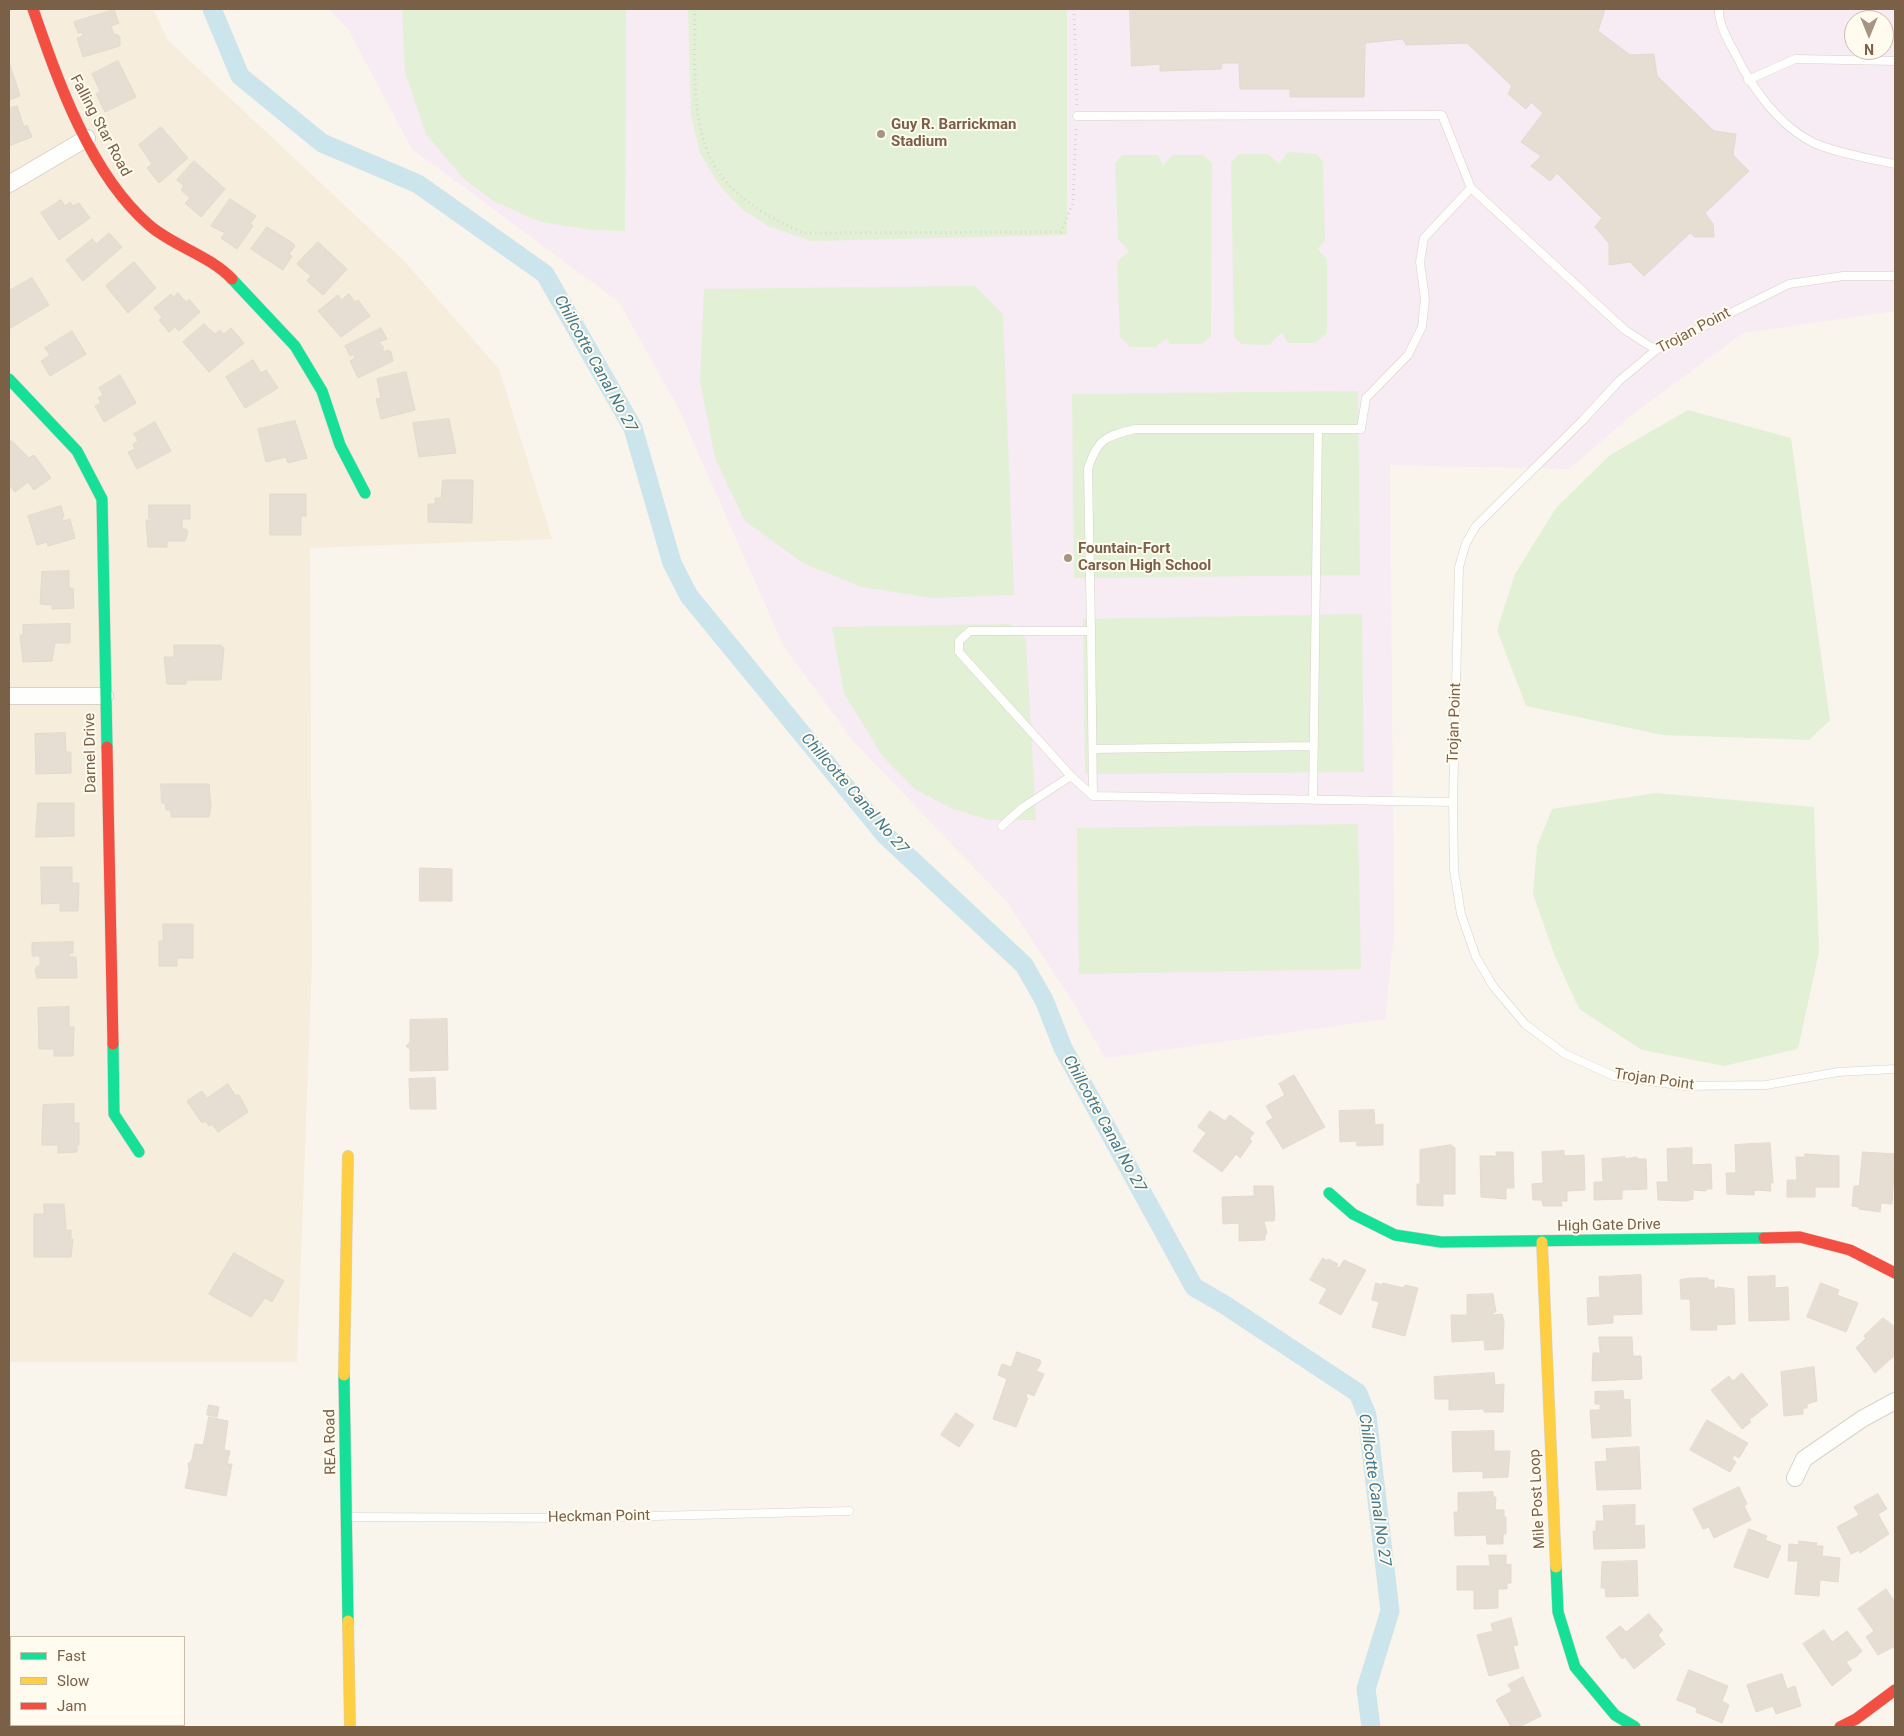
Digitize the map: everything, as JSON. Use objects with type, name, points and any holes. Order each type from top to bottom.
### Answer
[{"type":"street","name":"Falling Star Road","points":[[32,9],[61,89],[108,179],[149,225],[227,274],[294,346],[322,391],[340,446],[365,493]]},
{"type":"street","points":[[9,184],[87,138]]},
{"type":"street","name":"Darnel Drive","points":[[9,379],[77,451],[102,499],[114,1114],[138,1152]]},
{"type":"street","points":[[9,696],[105,696]]},
{"type":"street","name":"REA Road","points":[[348,1156],[344,1348],[350,1727]]},
{"type":"street","name":"High Gate Drive","points":[[1329,1193],[1353,1214],[1395,1235],[1442,1242],[1800,1237],[1850,1250],[1895,1274]]},
{"type":"street","name":"Mile Post Loop","points":[[1542,1242],[1558,1612],[1575,1667],[1615,1715],[1634,1727]]},
{"type":"street","points":[[1795,1478],[1804,1458],[1862,1418],[1895,1402]]},
{"type":"street","points":[[1840,1727],[1858,1723],[1895,1690]]},
{"type":"lane","points":[[1719,9],[1728,41],[1748,80],[1784,122],[1813,142],[1872,160],[1895,164]]},
{"type":"lane","points":[[1748,80],[1795,59],[1895,61]]},
{"type":"lane","points":[[1077,116],[1442,115],[1471,188],[1625,330],[1656,350]]},
{"type":"lane","points":[[1094,796],[1088,469],[1094,449],[1113,434],[1135,428],[1361,429],[1366,398],[1408,355],[1422,327],[1425,299],[1420,262],[1424,238],[1471,188]]},
{"type":"lane","name":"Trojan Point","points":[[1895,276],[1842,276],[1790,284],[1656,350],[1619,381],[1583,420],[1476,526],[1466,543],[1459,568],[1453,802],[1454,870],[1461,914],[1476,957],[1492,986],[1525,1024],[1565,1054],[1614,1076],[1685,1086],[1766,1085],[1838,1072],[1895,1069]]},
{"type":"lane","points":[[1313,800],[1318,429]]},
{"type":"lane","points":[[1091,630],[970,630],[959,641],[958,652],[1071,776],[1094,796],[1453,802]]},
{"type":"lane","points":[[1093,749],[1314,746]]},
{"type":"lane","points":[[1002,826],[1022,808],[1071,776]]},
{"type":"lane","name":"Heckman Point","points":[[348,1517],[576,1518],[849,1511]]},
{"type":"path","points":[[695,9],[698,125],[708,156],[725,181],[747,203],[772,220],[804,233],[1061,232],[1073,203],[1077,116],[1074,9]]},
{"type":"shaded area","points":[[9,9],[153,9],[168,40],[404,261],[499,369],[552,539],[310,548],[312,964],[297,1362],[9,1362]]},
{"type":"shaded area","name":"Fountain-Fort Carson High School","points":[[329,9],[1895,9],[1895,311],[1743,333],[1633,414],[1569,469],[1390,465],[1394,933],[1385,1019],[1105,1058],[1075,1005],[1007,902],[855,743],[784,647],[678,407],[619,302],[412,149],[348,29]]},
{"type":"green space","points":[[402,9],[626,9],[625,231],[592,230],[541,222],[495,202],[464,179],[426,134],[405,72]]},
{"type":"green space","name":"Guy R. Barrickman Stadium","points":[[688,9],[1067,9],[1067,235],[811,241],[768,226],[743,210],[720,186],[700,153],[691,115]]},
{"type":"green space","points":[[1288,152],[1317,154],[1323,162],[1325,241],[1317,249],[1327,259],[1327,333],[1315,343],[1288,343],[1282,332],[1269,345],[1242,344],[1234,337],[1231,163],[1239,154],[1268,154],[1279,164]]},
{"type":"green space","points":[[1122,155],[1158,155],[1163,166],[1172,155],[1203,155],[1212,163],[1211,336],[1202,344],[1170,344],[1167,338],[1155,347],[1130,347],[1120,337],[1117,262],[1129,251],[1118,239],[1115,163]]},
{"type":"green space","points":[[975,286],[1003,314],[1014,595],[932,598],[862,587],[803,563],[745,521],[715,458],[700,381],[704,289]]},
{"type":"green space","points":[[1358,391],[1360,575],[1074,578],[1072,394]]},
{"type":"green space","points":[[1688,410],[1791,438],[1830,720],[1809,740],[1662,735],[1526,706],[1497,630],[1515,574],[1556,508],[1610,455]]},
{"type":"green space","points":[[1362,614],[1364,772],[1085,774],[1083,619]]},
{"type":"green space","points":[[1010,624],[1026,639],[1036,820],[989,820],[951,808],[916,790],[883,757],[844,693],[832,627]]},
{"type":"green space","points":[[1656,793],[1814,807],[1819,952],[1798,1049],[1724,1066],[1642,1050],[1579,1009],[1554,954],[1533,894],[1537,846],[1552,809]]},
{"type":"green space","points":[[1358,824],[1361,969],[1079,974],[1077,828]]},
{"type":"building","points":[[1130,9],[1605,9],[1598,31],[1630,55],[1654,54],[1657,76],[1714,131],[1736,134],[1733,155],[1749,171],[1705,213],[1713,224],[1714,237],[1695,237],[1690,233],[1644,276],[1630,262],[1609,265],[1609,243],[1595,227],[1602,218],[1557,173],[1550,181],[1531,166],[1541,156],[1521,142],[1543,113],[1531,102],[1526,109],[1508,94],[1512,86],[1467,43],[1406,45],[1403,39],[1365,43],[1364,97],[1290,97],[1290,89],[1240,89],[1239,63],[1222,63],[1221,69],[1160,71],[1160,64],[1132,66]]},
{"type":"building","points":[[114,10],[119,23],[111,26],[114,35],[117,34],[120,37],[120,46],[83,57],[77,38],[83,36],[82,32],[78,33],[74,22]]},
{"type":"building","points":[[118,61],[136,97],[105,112],[96,94],[100,91],[92,74]]},
{"type":"building","points":[[9,62],[20,96],[9,100]]},
{"type":"building","points":[[17,106],[24,127],[27,125],[32,137],[9,146],[9,109]]},
{"type":"building","points":[[161,127],[188,158],[159,183],[147,168],[152,164],[139,145]]},
{"type":"building","points":[[194,161],[225,189],[201,217],[185,203],[190,198],[181,190],[184,186],[177,180]]},
{"type":"building","points":[[230,199],[256,216],[250,224],[253,226],[237,249],[221,238],[225,233],[211,226]]},
{"type":"building","points":[[61,200],[65,206],[70,202],[73,206],[79,203],[90,218],[59,240],[41,213]]},
{"type":"building","points":[[267,227],[295,246],[289,254],[292,256],[283,270],[251,249]]},
{"type":"building","points":[[109,233],[122,247],[83,281],[66,260],[92,239],[96,244]]},
{"type":"building","points":[[318,242],[347,269],[323,295],[307,281],[311,276],[297,264]]},
{"type":"building","points":[[134,262],[156,288],[128,313],[106,286]]},
{"type":"building","points":[[32,278],[49,305],[9,329],[9,291]]},
{"type":"building","points":[[178,293],[186,302],[189,299],[200,312],[179,331],[175,327],[169,332],[159,320],[162,317],[154,308],[171,294],[174,297]]},
{"type":"building","points":[[349,294],[355,302],[358,300],[370,316],[341,337],[318,311],[338,295],[341,300]]},
{"type":"building","points":[[204,324],[215,334],[220,330],[224,334],[231,328],[244,343],[209,372],[183,342]]},
{"type":"building","points":[[381,328],[387,339],[379,342],[384,348],[382,349],[384,352],[388,350],[391,352],[393,361],[358,378],[350,361],[355,358],[353,354],[350,356],[345,346]]},
{"type":"building","points":[[72,331],[86,354],[50,376],[41,361],[50,355],[45,348]]},
{"type":"building","points":[[253,360],[261,373],[266,370],[278,388],[245,408],[226,377]]},
{"type":"building","points":[[406,372],[415,410],[381,419],[376,399],[381,398],[377,379]]},
{"type":"building","points":[[120,375],[136,403],[104,422],[95,406],[101,403],[98,398],[103,395],[99,388]]},
{"type":"building","points":[[449,419],[456,453],[419,457],[413,423]]},
{"type":"building","points":[[295,421],[307,458],[288,463],[286,457],[266,462],[258,429]]},
{"type":"building","points":[[155,422],[171,451],[137,469],[128,452],[135,449],[133,444],[138,441],[134,434]]},
{"type":"building","points":[[12,441],[29,458],[34,455],[51,478],[34,490],[28,482],[15,492],[9,485],[9,443]]},
{"type":"building","points":[[443,480],[473,480],[472,523],[428,522],[428,504],[435,504],[435,498],[441,498]]},
{"type":"building","points":[[270,494],[306,494],[306,516],[301,516],[301,535],[270,535]]},
{"type":"building","points":[[149,505],[190,505],[190,519],[182,519],[182,529],[186,529],[188,532],[185,541],[167,541],[167,547],[148,547],[146,520],[152,520],[152,518],[149,518]]},
{"type":"building","points":[[61,506],[64,516],[62,517],[63,521],[70,519],[75,538],[48,546],[47,542],[37,545],[28,516]]},
{"type":"building","points":[[69,571],[69,588],[73,588],[74,608],[52,609],[52,605],[40,604],[42,572]]},
{"type":"building","points":[[70,624],[70,643],[55,643],[52,661],[23,662],[20,635],[23,635],[23,625]]},
{"type":"building","points":[[174,645],[220,645],[224,648],[221,680],[186,680],[186,684],[167,684],[164,657],[174,657]]},
{"type":"building","points":[[65,733],[66,752],[71,752],[71,773],[36,774],[35,734]]},
{"type":"building","points":[[161,784],[209,784],[211,807],[209,817],[171,817],[171,810],[166,810],[165,803],[162,803]]},
{"type":"building","points":[[38,803],[74,803],[74,836],[36,837]]},
{"type":"building","points":[[41,867],[72,867],[72,883],[79,883],[78,911],[60,911],[60,903],[42,904]]},
{"type":"building","points":[[420,868],[452,869],[452,901],[420,901]]},
{"type":"building","points":[[163,924],[193,924],[193,958],[177,958],[177,966],[159,966],[159,941],[163,941]]},
{"type":"building","points":[[73,942],[73,953],[69,953],[69,957],[76,957],[77,978],[37,978],[35,970],[37,966],[40,966],[40,956],[32,956],[32,943]]},
{"type":"building","points":[[69,1007],[69,1027],[74,1027],[73,1056],[54,1056],[54,1049],[39,1049],[38,1008]]},
{"type":"building","points":[[447,1019],[448,1070],[410,1071],[410,1049],[406,1046],[410,1042],[410,1020]]},
{"type":"building","points":[[1294,1075],[1325,1127],[1283,1149],[1266,1122],[1273,1118],[1266,1106],[1285,1095],[1279,1084]]},
{"type":"building","points":[[435,1078],[436,1109],[410,1109],[409,1079]]},
{"type":"building","points":[[228,1084],[235,1095],[239,1095],[248,1112],[218,1132],[212,1124],[209,1126],[205,1121],[202,1123],[187,1101],[202,1091],[207,1098]]},
{"type":"building","points":[[74,1104],[74,1123],[79,1123],[79,1145],[77,1145],[77,1152],[58,1153],[58,1145],[42,1145],[43,1105]]},
{"type":"building","points":[[1374,1110],[1375,1125],[1383,1124],[1383,1145],[1357,1146],[1356,1141],[1340,1142],[1339,1111]]},
{"type":"building","points":[[1210,1111],[1225,1121],[1230,1115],[1254,1133],[1249,1139],[1252,1141],[1240,1158],[1236,1154],[1222,1172],[1193,1151],[1206,1133],[1198,1127]]},
{"type":"building","points":[[1770,1143],[1773,1183],[1770,1183],[1771,1191],[1754,1190],[1754,1195],[1727,1194],[1726,1173],[1736,1173],[1735,1145]]},
{"type":"building","points":[[1451,1145],[1455,1148],[1455,1194],[1443,1194],[1443,1206],[1417,1205],[1417,1184],[1420,1184],[1420,1150]]},
{"type":"building","points":[[1692,1148],[1692,1165],[1711,1164],[1712,1189],[1706,1189],[1706,1191],[1693,1190],[1693,1199],[1687,1201],[1658,1200],[1657,1182],[1668,1182],[1667,1149]]},
{"type":"building","points":[[1564,1151],[1564,1156],[1584,1155],[1585,1190],[1567,1191],[1567,1201],[1561,1201],[1562,1206],[1543,1206],[1542,1200],[1533,1200],[1532,1184],[1543,1183],[1542,1152]]},
{"type":"building","points":[[1496,1152],[1513,1152],[1514,1188],[1506,1188],[1506,1199],[1481,1197],[1480,1156],[1497,1156]]},
{"type":"building","points":[[1863,1152],[1895,1154],[1892,1204],[1881,1203],[1880,1212],[1852,1206],[1854,1186],[1859,1186]]},
{"type":"building","points":[[1805,1154],[1839,1156],[1839,1187],[1815,1187],[1815,1197],[1787,1197],[1787,1180],[1797,1180],[1796,1157],[1805,1157]]},
{"type":"building","points":[[1625,1157],[1625,1159],[1637,1157],[1637,1159],[1646,1159],[1647,1189],[1622,1190],[1622,1199],[1594,1200],[1594,1182],[1603,1182],[1602,1159]]},
{"type":"building","points":[[1254,1186],[1273,1186],[1274,1221],[1264,1221],[1267,1234],[1265,1234],[1265,1240],[1239,1241],[1239,1223],[1223,1224],[1222,1197],[1254,1196]]},
{"type":"building","points":[[44,1204],[64,1204],[66,1230],[71,1230],[71,1239],[73,1239],[71,1257],[34,1257],[34,1214],[44,1214]]},
{"type":"building","points":[[234,1253],[284,1281],[272,1302],[265,1298],[251,1317],[209,1294]]},
{"type":"building","points":[[1323,1258],[1338,1264],[1336,1267],[1339,1268],[1344,1260],[1366,1270],[1341,1315],[1319,1303],[1327,1289],[1310,1280]]},
{"type":"building","points":[[1641,1275],[1642,1314],[1613,1315],[1613,1323],[1588,1325],[1587,1298],[1600,1297],[1599,1277]]},
{"type":"building","points":[[1775,1276],[1775,1288],[1788,1287],[1789,1320],[1749,1321],[1748,1277]]},
{"type":"building","points":[[1690,1278],[1714,1280],[1714,1290],[1718,1287],[1734,1289],[1735,1324],[1716,1325],[1717,1330],[1691,1330],[1690,1299],[1681,1299],[1680,1280]]},
{"type":"building","points":[[1376,1283],[1404,1288],[1405,1285],[1418,1288],[1405,1336],[1372,1327],[1379,1302],[1372,1300]]},
{"type":"building","points":[[1821,1283],[1839,1290],[1837,1295],[1858,1303],[1846,1332],[1807,1317]]},
{"type":"building","points":[[1493,1294],[1496,1312],[1493,1312],[1493,1315],[1502,1314],[1504,1321],[1503,1349],[1485,1350],[1484,1340],[1452,1342],[1451,1315],[1467,1315],[1467,1295]]},
{"type":"building","points":[[1883,1318],[1895,1327],[1895,1355],[1875,1373],[1856,1348],[1866,1338],[1864,1336]]},
{"type":"building","points":[[1599,1337],[1632,1337],[1633,1356],[1641,1356],[1642,1379],[1592,1381],[1593,1353],[1600,1353]]},
{"type":"building","points":[[1017,1352],[1040,1360],[1041,1363],[1036,1371],[1044,1374],[1034,1396],[1027,1393],[1026,1398],[1028,1398],[1016,1427],[993,1419],[1007,1379],[998,1375],[1002,1364],[1011,1367]]},
{"type":"building","points":[[1814,1367],[1817,1401],[1807,1404],[1807,1408],[1803,1408],[1803,1414],[1784,1416],[1781,1372]]},
{"type":"building","points":[[1494,1373],[1495,1385],[1504,1384],[1503,1412],[1484,1412],[1484,1409],[1449,1410],[1449,1399],[1435,1399],[1434,1377]]},
{"type":"building","points":[[1742,1373],[1768,1405],[1749,1420],[1751,1422],[1742,1429],[1711,1390],[1729,1376],[1733,1381]]},
{"type":"building","points":[[1623,1391],[1624,1400],[1630,1399],[1631,1436],[1592,1438],[1590,1410],[1600,1410],[1600,1404],[1595,1404],[1595,1392]]},
{"type":"building","points":[[209,1405],[219,1407],[217,1417],[207,1415]]},
{"type":"building","points":[[956,1413],[974,1425],[959,1447],[941,1435]]},
{"type":"building","points":[[209,1417],[228,1421],[224,1450],[230,1451],[227,1464],[232,1464],[226,1496],[185,1488],[189,1471],[188,1463],[192,1459],[195,1444],[203,1445]]},
{"type":"building","points":[[1707,1420],[1748,1443],[1739,1458],[1734,1455],[1732,1459],[1736,1462],[1730,1472],[1690,1450]]},
{"type":"building","points":[[1494,1431],[1494,1451],[1510,1451],[1508,1477],[1483,1478],[1483,1471],[1453,1472],[1452,1432]]},
{"type":"building","points":[[1639,1447],[1641,1489],[1597,1490],[1595,1462],[1607,1461],[1606,1449]]},
{"type":"building","points":[[1739,1487],[1747,1504],[1744,1506],[1751,1520],[1714,1538],[1709,1527],[1703,1529],[1693,1509]]},
{"type":"building","points":[[1493,1492],[1493,1497],[1496,1497],[1495,1510],[1504,1510],[1504,1517],[1506,1517],[1506,1534],[1503,1534],[1503,1544],[1487,1544],[1486,1535],[1455,1536],[1454,1512],[1458,1512],[1458,1493]]},
{"type":"building","points":[[1878,1494],[1887,1509],[1878,1514],[1889,1534],[1860,1553],[1859,1550],[1851,1554],[1837,1527],[1859,1515],[1854,1507]]},
{"type":"building","points":[[1635,1505],[1635,1526],[1644,1525],[1645,1548],[1594,1549],[1593,1531],[1596,1531],[1596,1521],[1604,1521],[1603,1506]]},
{"type":"building","points":[[1749,1529],[1767,1536],[1765,1540],[1781,1546],[1768,1578],[1734,1567]]},
{"type":"building","points":[[1799,1541],[1817,1543],[1816,1546],[1823,1546],[1822,1556],[1840,1558],[1838,1582],[1820,1580],[1819,1596],[1795,1594],[1798,1561],[1788,1561],[1789,1544],[1799,1545]]},
{"type":"building","points":[[1489,1555],[1506,1555],[1506,1565],[1511,1564],[1511,1583],[1507,1583],[1507,1589],[1498,1589],[1498,1608],[1474,1609],[1474,1590],[1457,1590],[1457,1566],[1490,1566]]},
{"type":"building","points":[[1637,1561],[1638,1596],[1606,1597],[1605,1588],[1601,1588],[1602,1562]]},
{"type":"building","points":[[1886,1589],[1895,1602],[1895,1646],[1878,1655],[1866,1637],[1874,1631],[1858,1609]]},
{"type":"building","points":[[1649,1614],[1663,1630],[1658,1635],[1665,1644],[1634,1669],[1625,1657],[1622,1659],[1606,1637],[1620,1626],[1626,1632]]},
{"type":"building","points":[[1511,1618],[1518,1645],[1513,1646],[1519,1668],[1489,1676],[1477,1635],[1493,1631],[1491,1624]]},
{"type":"building","points":[[1824,1630],[1832,1642],[1847,1631],[1862,1651],[1846,1662],[1852,1670],[1832,1686],[1803,1644]]},
{"type":"building","points":[[1689,1670],[1728,1686],[1722,1701],[1729,1705],[1722,1723],[1696,1712],[1697,1708],[1677,1700]]},
{"type":"building","points":[[1782,1674],[1787,1689],[1795,1686],[1801,1706],[1776,1714],[1773,1706],[1756,1712],[1747,1685]]},
{"type":"building","points":[[1523,1677],[1541,1716],[1519,1727],[1511,1727],[1496,1700],[1512,1691],[1508,1685]]},
{"type":"waterway","name":"Chillcotte Canal No 27","points":[[212,9],[240,76],[322,143],[418,184],[545,274],[633,428],[672,563],[689,596],[885,835],[1024,965],[1044,1000],[1063,1048],[1194,1287],[1225,1305],[1358,1393],[1367,1415],[1390,1611],[1366,1689],[1371,1727]]},
{"type":"traffic: fast","points":[[232,279],[295,346],[322,391],[340,445],[365,493]]},
{"type":"traffic: fast","points":[[9,379],[77,451],[102,499],[107,747]]},
{"type":"traffic: fast","points":[[113,1044],[114,1114],[139,1152]]},
{"type":"traffic: fast","points":[[1329,1193],[1353,1214],[1395,1235],[1441,1242],[1764,1238]]},
{"type":"traffic: fast","points":[[344,1375],[348,1621]]},
{"type":"traffic: fast","points":[[1556,1567],[1558,1612],[1575,1667],[1615,1715],[1635,1727]]},
{"type":"traffic: slow","points":[[344,1375],[348,1156]]},
{"type":"traffic: slow","points":[[1542,1242],[1556,1567]]},
{"type":"traffic: slow","points":[[348,1621],[350,1727]]},
{"type":"traffic: jam","points":[[33,9],[53,66],[78,125],[110,180],[128,204],[149,225],[169,239],[213,263],[232,279]]},
{"type":"traffic: jam","points":[[107,747],[113,1044]]},
{"type":"traffic: jam","points":[[1764,1238],[1800,1237],[1850,1250],[1895,1273]]},
{"type":"traffic: jam","points":[[1840,1727],[1856,1719],[1895,1690]]},
{"type":"place","name":"Guy R. Barrickman Stadium","points":[[881,134]]},
{"type":"place","name":"Fountain-Fort Carson High School","points":[[1068,558]]}]
